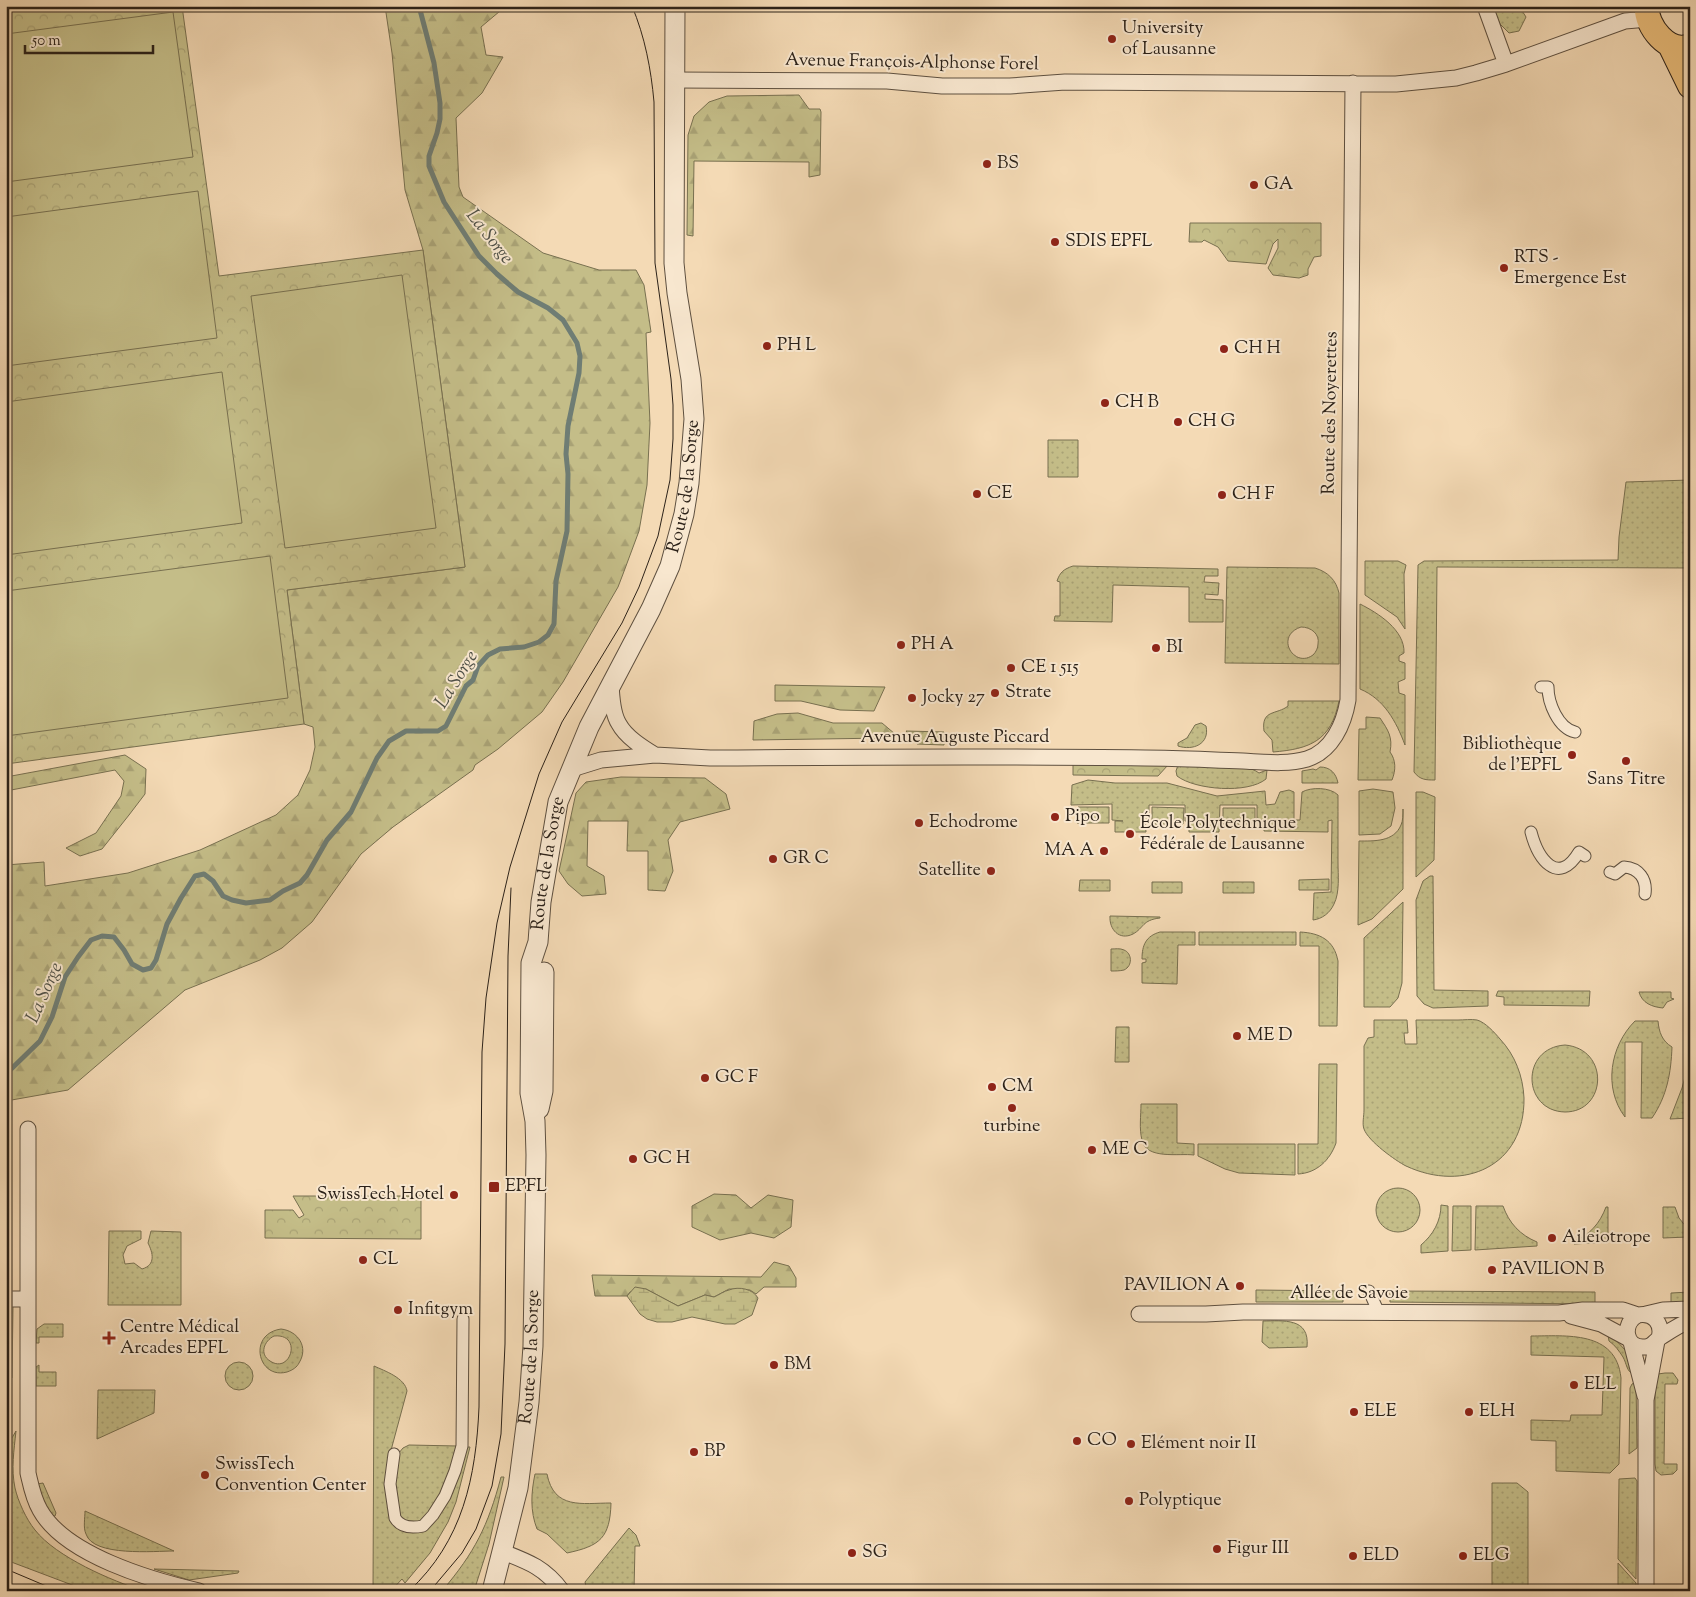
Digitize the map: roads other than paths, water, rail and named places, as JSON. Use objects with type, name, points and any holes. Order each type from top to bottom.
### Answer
[{"type":"main road","points":[[1648,13],[1653,28],[1680,45],[1690,86]]},
{"type":"street","name":"Route de la Sorge","points":[[492,1591],[518,1488],[529,1402],[533,1346],[535,1121],[543,1091],[544,1054],[544,968],[538,942],[541,902],[558,802],[589,727],[651,609],[670,566],[684,514],[692,455],[694,419],[691,379],[677,293],[675,267],[675,6]]},
{"type":"street","points":[[1485,6],[1506,64]]},
{"type":"street","name":"Avenue François-Alphonse Forel","points":[[675,80],[887,81],[942,86],[1003,86],[1065,82],[1396,84],[1456,78],[1506,64],[1648,13]]},
{"type":"street","name":"Route des Noyerettes","points":[[1333,740],[1342,724],[1348,700],[1353,84]]},
{"type":"street","points":[[611,685],[619,724],[636,742],[654,756]]},
{"type":"street","points":[[1541,687],[1548,687],[1550,702],[1558,717],[1568,730],[1575,732]]},
{"type":"street","name":"Avenue Auguste Piccard","points":[[572,769],[601,760],[654,756],[710,758],[1117,757],[1270,762],[1308,759],[1324,750],[1333,740]]},
{"type":"street","points":[[1531,832],[1539,854],[1551,866],[1558,868],[1566,867],[1574,861],[1579,852],[1585,856]]},
{"type":"street","points":[[1610,872],[1615,874],[1624,868],[1634,869],[1645,881],[1645,894]]},
{"type":"street","points":[[28,1128],[28,1473],[32,1494],[40,1510],[50,1523],[70,1541],[96,1556],[141,1575],[198,1591]]},
{"type":"street","points":[[1369,1291],[1379,1312]]},
{"type":"street","points":[[6,1298],[28,1298]]},
{"type":"street","name":"Allée de Savoie","points":[[1139,1314],[1243,1312],[1559,1313],[1583,1310],[1623,1310],[1642,1314],[1663,1310],[1690,1309]]},
{"type":"street","name":"Allée de Savoie","points":[[1559,1313],[1591,1320],[1630,1340]]},
{"type":"street","points":[[1646,1400],[1627,1331],[1629,1323],[1642,1314],[1654,1318],[1659,1325],[1658,1340],[1646,1400],[1646,1591]]},
{"type":"street","points":[[394,1454],[390,1484],[395,1518],[403,1526],[418,1527],[426,1524],[440,1505],[455,1471],[462,1446],[463,1319]]},
{"type":"street","points":[[1630,1340],[1642,1347],[1650,1346],[1690,1321]]},
{"type":"street","points":[[503,1552],[531,1562],[554,1579],[562,1591]]},
{"type":"waterway","name":"La Sorge","points":[[6,1074],[40,1041],[52,1017],[65,977],[91,940],[102,936],[114,937],[132,964],[143,970],[151,968],[156,960],[167,924],[195,876],[204,874],[213,881],[223,896],[246,903],[270,900],[300,883],[307,875],[327,840],[351,812],[377,758],[389,741],[406,731],[438,731],[446,726],[466,686],[473,680],[478,666],[488,655],[500,649],[524,647],[539,642],[548,635],[554,624],[556,581],[567,531],[568,474],[566,454],[568,426],[579,373],[580,356],[577,343],[563,320],[548,308],[518,292],[497,274],[479,256],[444,202],[429,166],[429,156],[440,119],[440,103],[434,63],[419,6]]},
{"type":"tram line","points":[[409,1591],[427,1572],[442,1551],[454,1529],[470,1483],[474,1458],[479,1407],[482,1052],[486,998],[497,923],[510,867],[539,774],[562,722],[622,623],[639,587],[658,536],[670,480],[673,405],[655,263],[654,102],[647,53],[641,29],[632,6]]},
{"type":"tram line","points":[[430,1591],[462,1553],[476,1529],[492,1486],[501,1434],[505,1344],[508,956],[511,888]]},
{"type":"tram line","points":[[6,1569],[58,1591]]},
{"type":"place","name":"University of Lausanne","points":[[1112,39]]},
{"type":"place","name":"BS","points":[[987,164]]},
{"type":"place","name":"GA","points":[[1254,185]]},
{"type":"place","name":"SDIS EPFL","points":[[1055,242]]},
{"type":"place","name":"RTS - Emergence Est","points":[[1504,268]]},
{"type":"place","name":"PH L","points":[[767,346]]},
{"type":"place","name":"CH H","points":[[1224,349]]},
{"type":"place","name":"CH B","points":[[1105,403]]},
{"type":"place","name":"CH G","points":[[1178,422]]},
{"type":"place","name":"CE","points":[[977,494]]},
{"type":"place","name":"CH F","points":[[1222,495]]},
{"type":"place","name":"PH A","points":[[901,645]]},
{"type":"place","name":"BI","points":[[1156,648]]},
{"type":"place","name":"CE 1 515","points":[[1011,668]]},
{"type":"place","name":"Strate","points":[[995,693]]},
{"type":"place","name":"Jocky 27","points":[[912,698]]},
{"type":"place","name":"Bibliothèque de l'EPFL","points":[[1572,755]]},
{"type":"place","name":"Sans Titre","points":[[1626,761]]},
{"type":"place","name":"Pipo","points":[[1055,817]]},
{"type":"place","name":"Echodrome","points":[[919,823]]},
{"type":"place","name":"École Polytechnique Fédérale de Lausanne","points":[[1130,834]]},
{"type":"place","name":"MA A","points":[[1104,851]]},
{"type":"place","name":"GR C","points":[[773,859]]},
{"type":"place","name":"Satellite","points":[[991,871]]},
{"type":"place","name":"ME D","points":[[1237,1036]]},
{"type":"place","name":"GC F","points":[[705,1078]]},
{"type":"place","name":"CM","points":[[992,1087]]},
{"type":"place","name":"turbine","points":[[1012,1108]]},
{"type":"place","name":"ME C","points":[[1092,1150]]},
{"type":"place","name":"GC H","points":[[633,1159]]},
{"type":"place","name":"EPFL","points":[[494,1187]]},
{"type":"place","name":"SwissTech Hotel","points":[[454,1195]]},
{"type":"place","name":"Aileiotrope","points":[[1552,1238]]},
{"type":"place","name":"CL","points":[[363,1260]]},
{"type":"place","name":"PAVILION B","points":[[1492,1270]]},
{"type":"place","name":"PAVILION A","points":[[1240,1286]]},
{"type":"place","name":"Infitgym","points":[[398,1310]]},
{"type":"place","name":"Centre Médical Arcades EPFL","points":[[109,1338]]},
{"type":"place","name":"BM","points":[[774,1365]]},
{"type":"place","name":"ELL","points":[[1574,1385]]},
{"type":"place","name":"ELE","points":[[1354,1412]]},
{"type":"place","name":"ELH","points":[[1469,1412]]},
{"type":"place","name":"CO","points":[[1077,1441]]},
{"type":"place","name":"Elément noir II","points":[[1131,1444]]},
{"type":"place","name":"BP","points":[[694,1452]]},
{"type":"place","name":"SwissTech Convention Center","points":[[205,1475]]},
{"type":"place","name":"Polyptique","points":[[1129,1501]]},
{"type":"place","name":"Figur III","points":[[1217,1549]]},
{"type":"place","name":"SG","points":[[852,1553]]},
{"type":"place","name":"ELD","points":[[1353,1556]]},
{"type":"place","name":"ELG","points":[[1463,1556]]}]
